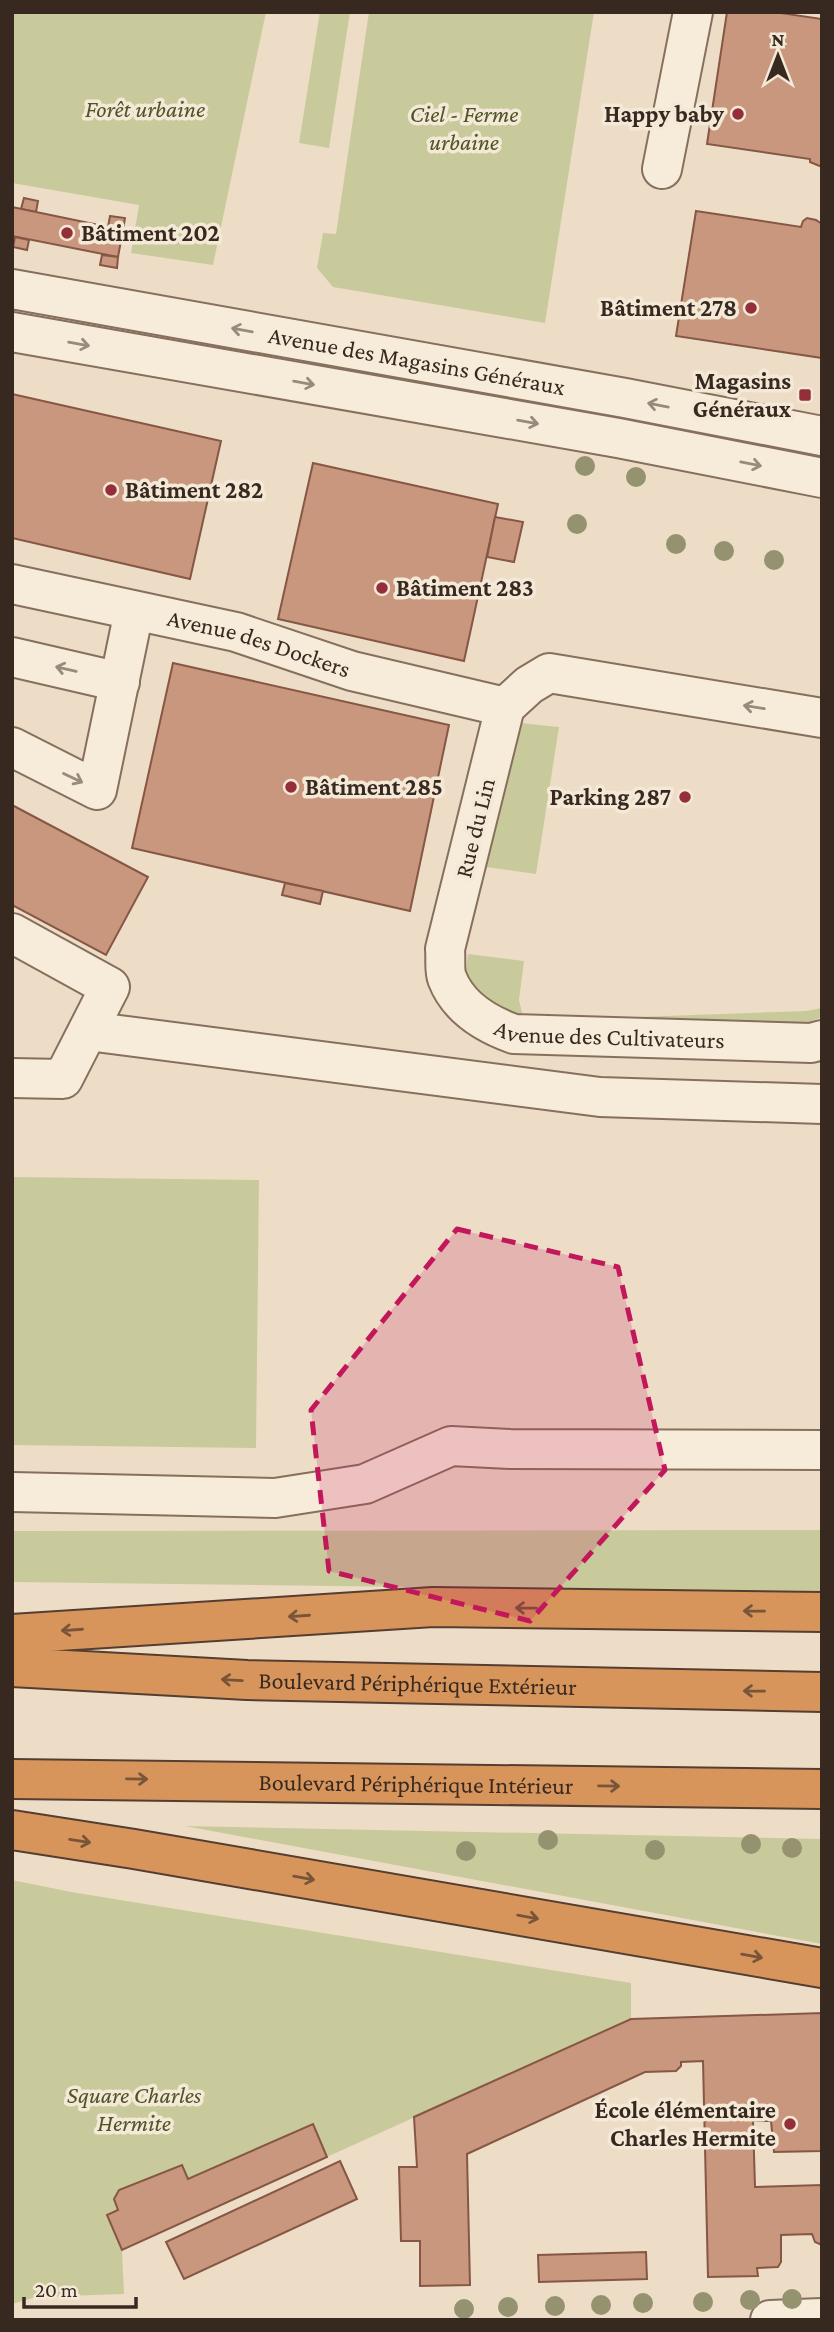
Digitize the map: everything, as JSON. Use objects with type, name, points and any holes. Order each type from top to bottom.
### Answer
[{"type":"highway","points":[[12,1634],[433,1607],[822,1612]]},
{"type":"highway","name":"Boulevard Périphérique Extérieur","points":[[12,1667],[247,1681],[822,1692]]},
{"type":"highway","name":"Boulevard Périphérique Intérieur","points":[[12,1779],[822,1788]]},
{"type":"highway","points":[[12,1830],[148,1851],[822,1968]]},
{"type":"street","points":[[662,169],[693,12]]},
{"type":"street","name":"Avenue des Magasins Généraux","points":[[12,289],[625,398],[822,436]]},
{"type":"street","name":"Avenue des Magasins Généraux","points":[[12,332],[618,438],[822,478]]},
{"type":"street","name":"Avenue des Dockers","points":[[12,584],[236,632],[352,671],[505,707]]},
{"type":"street","points":[[12,747],[97,790],[134,611]]},
{"type":"street","points":[[12,657],[120,682]]},
{"type":"street","points":[[505,707],[529,685],[549,673],[822,718]]},
{"type":"street","name":"Rue du Lin","points":[[445,950],[505,707]]},
{"type":"street","points":[[12,933],[110,987],[63,1079],[12,1078]]},
{"type":"street","name":"Avenue des Cultivateurs","points":[[445,950],[446,976],[460,998],[474,1014],[492,1026],[514,1034],[811,1043],[822,1040]]},
{"type":"street","points":[[88,1031],[600,1097],[822,1104]]},
{"type":"street","points":[[12,1492],[275,1498],[365,1485],[451,1446],[510,1450],[822,1450]]},
{"type":"street","points":[[770,2320],[822,2318]]},
{"type":"highlighted area","points":[[457,1229],[618,1267],[665,1470],[530,1621],[329,1571],[311,1410]]},
{"type":"green space","name":"Forêt urbaine","points":[[12,12],[266,12],[213,265],[131,253],[139,205],[12,183]]},
{"type":"green space","points":[[320,12],[350,12],[329,148],[299,143]]},
{"type":"green space","name":"Ciel - Ferme urbaine","points":[[369,12],[594,12],[545,323],[333,287],[317,268],[323,233],[336,234]]},
{"type":"green space","points":[[520,723],[559,727],[536,874],[486,867]]},
{"type":"green space","points":[[468,954],[524,961],[519,1000],[524,1021],[806,1011],[822,1008],[822,1017],[806,1023],[523,1029],[475,994],[466,971]]},
{"type":"green space","points":[[12,1177],[259,1180],[256,1448],[12,1445]]},
{"type":"green space","points":[[822,1530],[822,1592],[12,1582],[12,1531]]},
{"type":"green space","points":[[185,1826],[822,1839],[822,1944]]},
{"type":"green space","name":"Square Charles Hermite","points":[[12,1880],[71,1892],[631,1983],[631,2019],[122,2250],[124,2294],[36,2297],[12,2304]]},
{"type":"building","points":[[727,12],[774,12],[822,19],[822,167],[810,162],[810,159],[707,144]]},
{"type":"building","points":[[24,198],[38,201],[36,212],[21,209]]},
{"type":"building","name":"Bâtiment 202","points":[[12,207],[123,230],[118,257],[12,236]]},
{"type":"building","name":"Bâtiment 278","points":[[696,211],[801,227],[807,218],[822,224],[822,358],[676,336]]},
{"type":"building","points":[[110,216],[125,218],[123,230],[108,227]]},
{"type":"building","points":[[15,237],[29,240],[27,250],[13,247]]},
{"type":"building","points":[[102,255],[118,257],[117,268],[100,265]]},
{"type":"building","name":"Bâtiment 282","points":[[12,394],[221,441],[190,579],[12,538]]},
{"type":"building","name":"Bâtiment 283","points":[[313,463],[498,504],[464,661],[278,619]]},
{"type":"building","points":[[495,517],[523,522],[514,562],[487,557]]},
{"type":"building","name":"Bâtiment 285","points":[[173,663],[449,725],[410,911],[132,848]]},
{"type":"building","points":[[12,805],[148,877],[106,955],[12,905]]},
{"type":"building","points":[[285,883],[323,891],[320,904],[282,895]]},
{"type":"building","points":[[822,2013],[822,2151],[774,2152],[771,2121],[753,2121],[755,2187],[822,2185],[822,2245],[815,2242],[812,2234],[781,2235],[781,2262],[778,2267],[757,2268],[758,2276],[708,2277],[703,2061],[681,2062],[676,2071],[645,2072],[467,2154],[470,2285],[420,2286],[420,2241],[401,2241],[399,2167],[417,2167],[414,2117],[631,2019]]},
{"type":"building","points":[[313,2124],[327,2157],[122,2250],[107,2215],[118,2210],[114,2199],[119,2190],[182,2165],[188,2179]]},
{"type":"building","points":[[340,2161],[357,2199],[184,2279],[166,2242]]},
{"type":"building","points":[[646,2252],[647,2279],[539,2282],[538,2255]]},
{"type":"place","name":"Happy baby","points":[[738,114]]},
{"type":"place","name":"Bâtiment 202","points":[[67,233]]},
{"type":"place","name":"Bâtiment 278","points":[[751,308]]},
{"type":"place","name":"Magasins Généraux","points":[[805,395]]},
{"type":"place","name":"Bâtiment 282","points":[[111,490]]},
{"type":"place","name":"Bâtiment 283","points":[[382,588]]},
{"type":"place","name":"Bâtiment 285","points":[[291,787]]},
{"type":"place","name":"Parking 287","points":[[685,797]]},
{"type":"place","name":"École élémentaire Charles Hermite","points":[[790,2124]]}]
